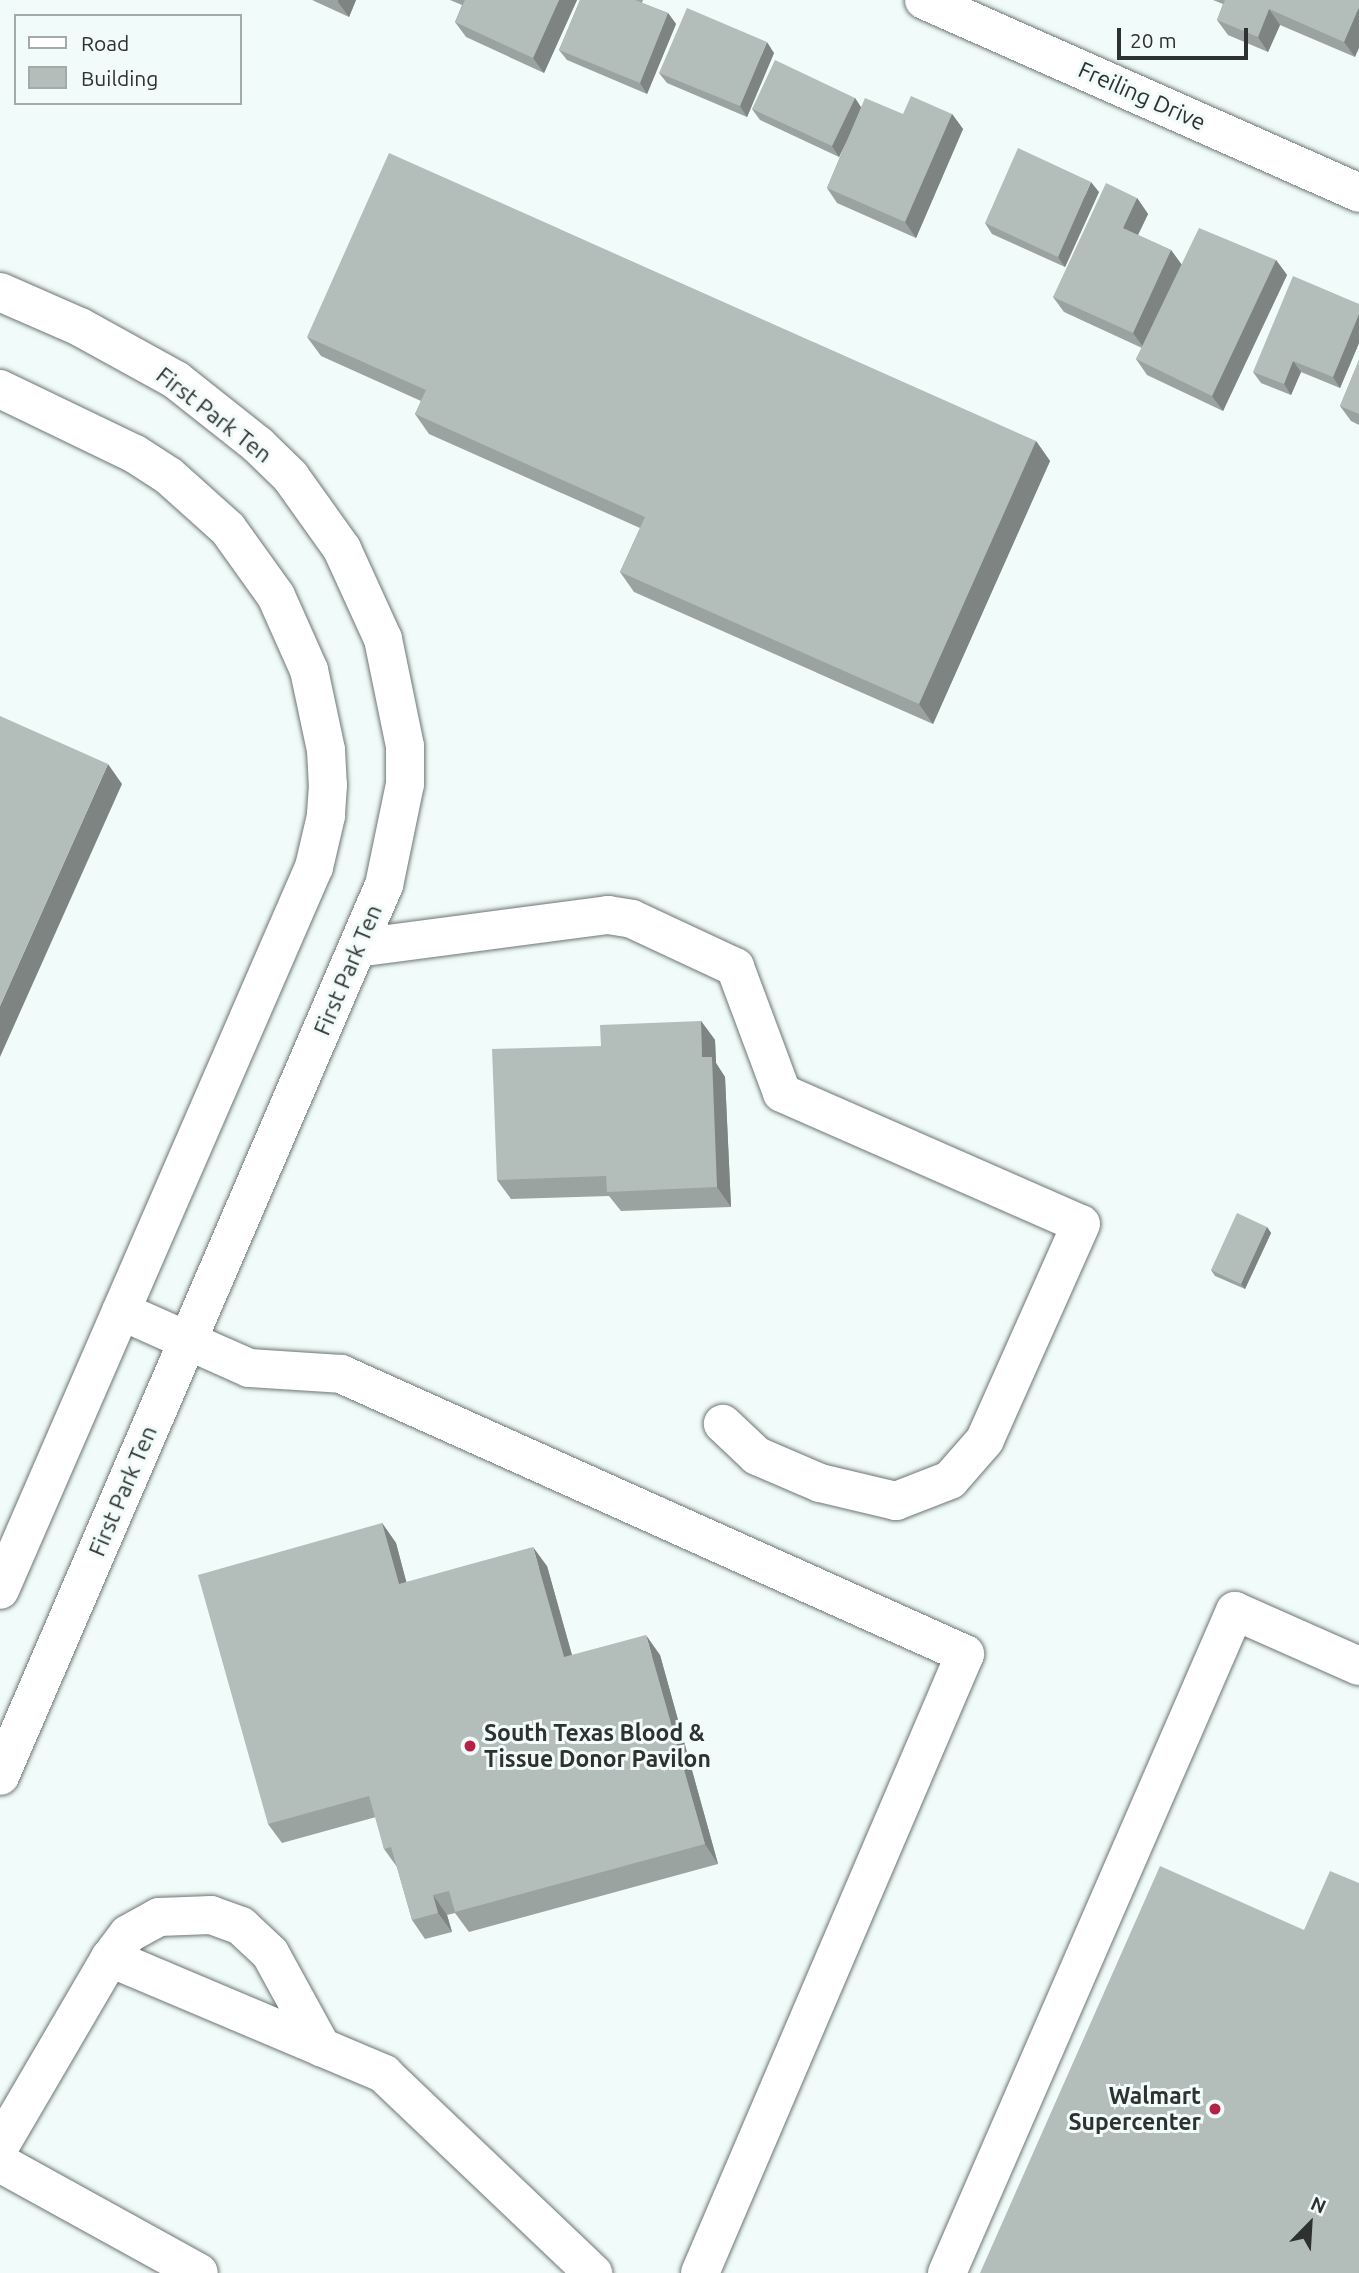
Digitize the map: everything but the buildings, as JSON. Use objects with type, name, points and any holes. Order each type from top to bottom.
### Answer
[{"type":"street","name":"Freiling Drive","points":[[924,0],[1359,193]]},
{"type":"street","name":"First Park Ten","points":[[0,292],[80,327],[176,380],[258,444],[290,476],[342,549],[383,639],[405,746],[405,784],[384,885],[0,1776]]},
{"type":"street","points":[[0,389],[135,454],[169,476],[228,529],[276,596],[309,670],[326,750],[326,816],[314,867],[0,1590]]},
{"type":"street","points":[[358,948],[608,915],[632,919],[735,967],[782,1093],[1081,1224],[985,1440],[950,1480],[896,1501],[820,1483],[757,1457],[723,1424]]},
{"type":"street","points":[[121,1311],[249,1368],[341,1374],[965,1654],[700,2273]]},
{"type":"street","points":[[947,2273],[1235,1611],[1359,1666]]},
{"type":"street","points":[[0,2146],[110,1958],[128,1934],[159,1917],[211,1915],[241,1926],[270,1953],[322,2048]]},
{"type":"street","points":[[110,1958],[384,2074],[593,2273]]},
{"type":"street","points":[[0,2163],[199,2273]]},
{"type":"place","name":"South Texas Blood & Tissue Donor Pavilon","points":[[470,1746]]},
{"type":"place","name":"Walmart Supercenter","points":[[1215,2109]]}]
